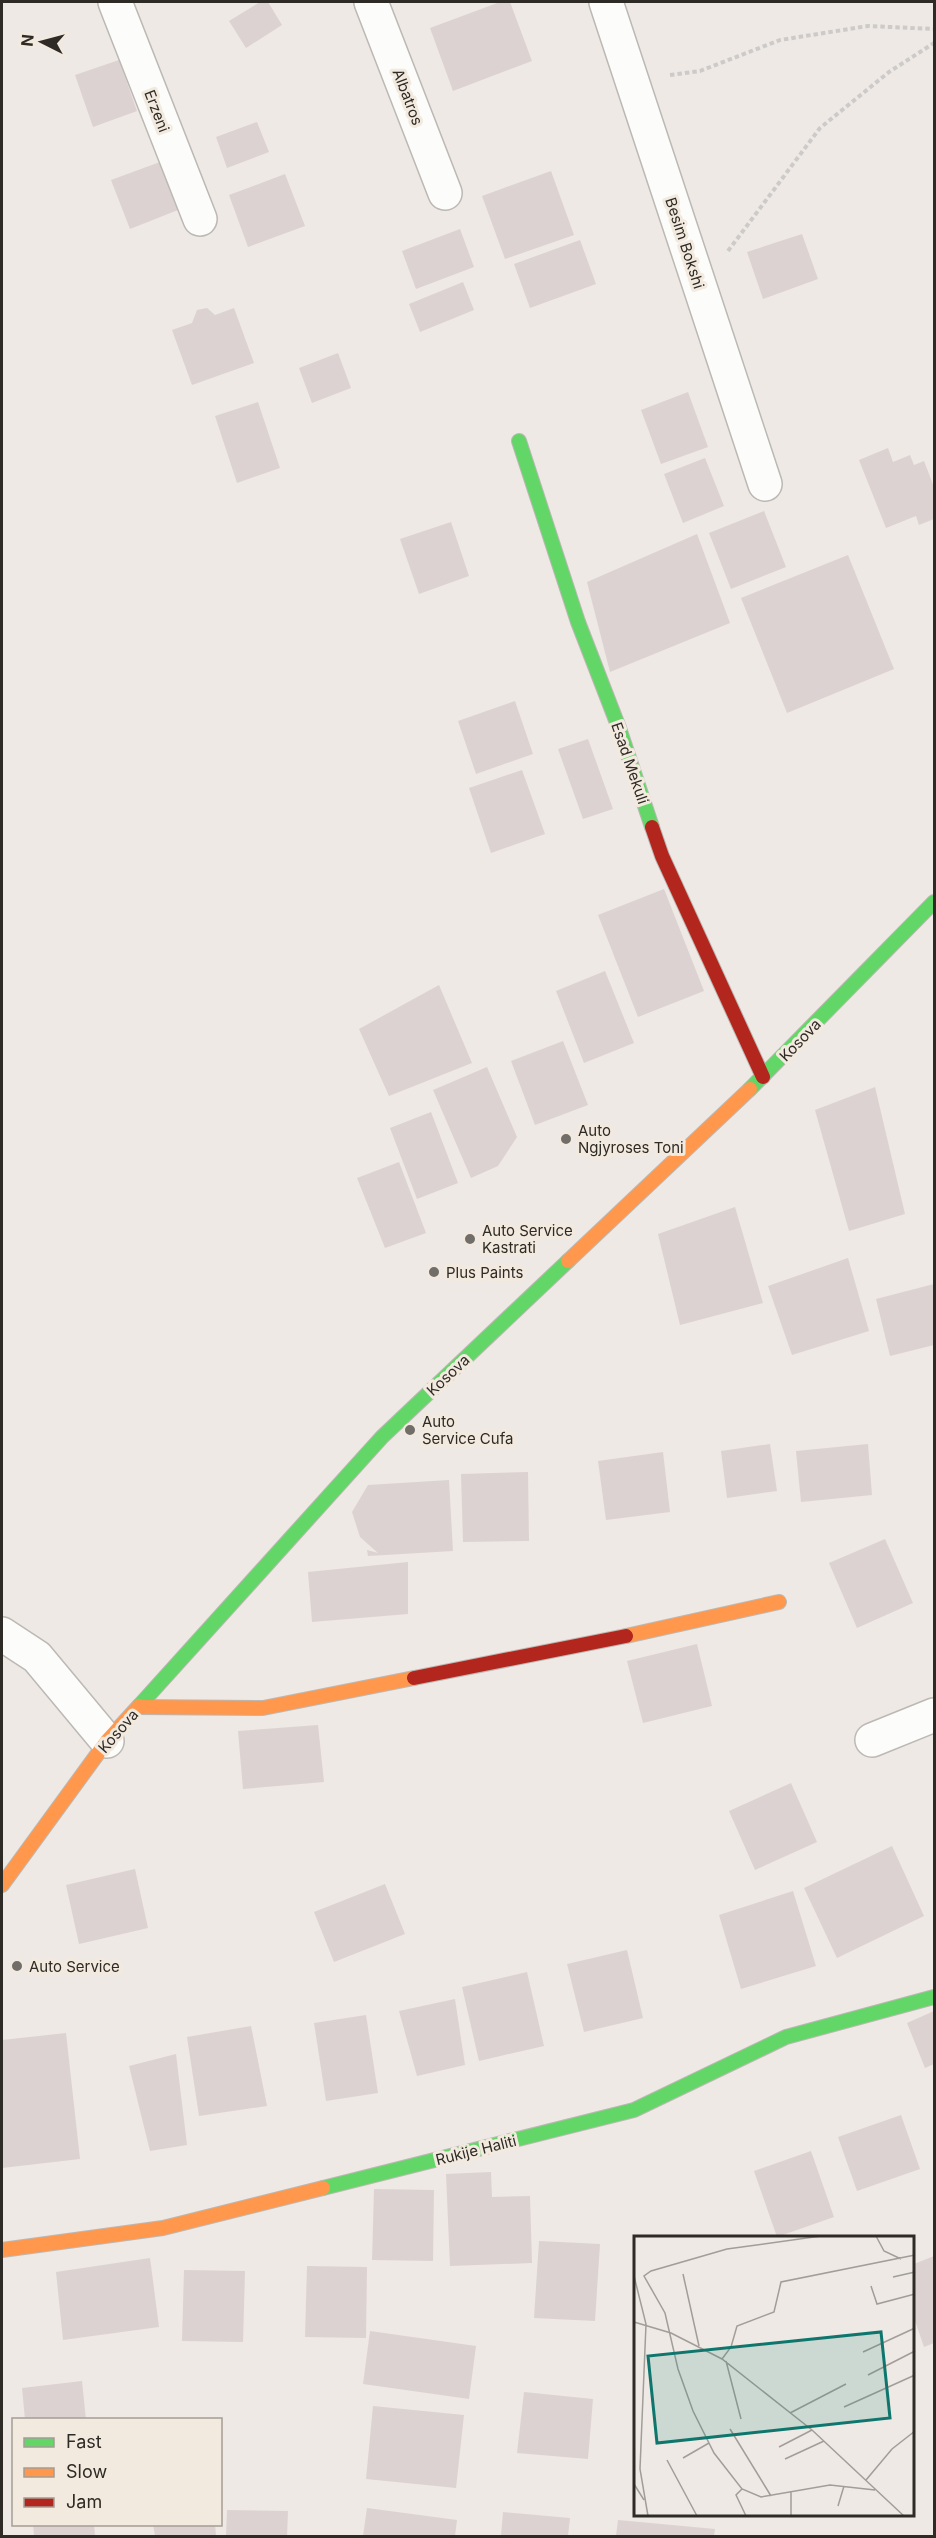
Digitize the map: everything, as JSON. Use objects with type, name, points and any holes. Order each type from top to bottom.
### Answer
[{"type":"street","name":"Erzeni","points":[[116,2],[200,219]]},
{"type":"street","name":"Albatros","points":[[371,2],[445,194]]},
{"type":"street","name":"Besim Bokshi","points":[[606,2],[765,484]]},
{"type":"street","name":"Esad Mekuli","points":[[519,441],[578,622],[619,728],[662,856],[763,1077]]},
{"type":"street","name":"Kosova","points":[[2,1885],[107,1741],[382,1437],[763,1077],[934,902]]},
{"type":"street","points":[[139,1707],[263,1708],[603,1640],[778,1602]]},
{"type":"street","points":[[2,1634],[37,1657],[107,1741]]},
{"type":"street","points":[[872,1740],[934,1715]]},
{"type":"street","name":"Rukije Haliti","points":[[2,2250],[163,2228],[634,2110],[786,2037],[934,1997]]},
{"type":"path","points":[[633,79],[700,72],[780,40],[868,26],[934,29]]},
{"type":"path","points":[[699,289],[820,128],[889,72],[934,43]]},
{"type":"building","points":[[260,2],[268,2],[282,25],[246,48],[229,21]]},
{"type":"building","points":[[500,2],[510,2],[532,61],[453,91],[430,28]]},
{"type":"building","points":[[119,60],[137,111],[93,127],[75,75]]},
{"type":"building","points":[[257,122],[269,152],[227,168],[216,137]]},
{"type":"building","points":[[160,162],[178,210],[130,229],[111,180]]},
{"type":"building","points":[[551,171],[574,235],[505,259],[482,196]]},
{"type":"building","points":[[285,174],[305,226],[248,247],[229,195]]},
{"type":"building","points":[[460,229],[474,267],[416,289],[402,251]]},
{"type":"building","points":[[802,234],[818,279],[763,299],[747,252]]},
{"type":"building","points":[[580,240],[596,284],[530,308],[514,264]]},
{"type":"building","points":[[463,282],[474,310],[420,332],[409,304]]},
{"type":"building","points":[[207,308],[215,315],[234,308],[254,363],[192,385],[172,330],[192,323],[197,310]]},
{"type":"building","points":[[338,353],[351,388],[312,403],[299,368]]},
{"type":"building","points":[[688,392],[708,447],[661,464],[641,410]]},
{"type":"building","points":[[258,402],[280,468],[237,483],[215,416]]},
{"type":"building","points":[[888,448],[893,462],[910,455],[914,465],[924,461],[934,487],[934,519],[919,525],[916,516],[886,528],[859,460]]},
{"type":"building","points":[[705,458],[724,506],[683,523],[664,474]]},
{"type":"building","points":[[764,511],[786,567],[731,589],[709,533]]},
{"type":"building","points":[[451,522],[469,576],[419,594],[400,539]]},
{"type":"building","points":[[697,534],[730,623],[610,672],[587,582]]},
{"type":"building","points":[[848,555],[894,669],[787,713],[741,598]]},
{"type":"building","points":[[515,701],[533,754],[476,774],[458,721]]},
{"type":"building","points":[[588,739],[613,809],[583,819],[558,749]]},
{"type":"building","points":[[522,770],[545,834],[491,853],[469,788]]},
{"type":"building","points":[[664,889],[704,991],[638,1017],[598,915]]},
{"type":"building","points":[[605,971],[634,1043],[584,1063],[556,991]]},
{"type":"building","points":[[439,985],[472,1063],[389,1096],[359,1029]]},
{"type":"building","points":[[563,1041],[588,1105],[535,1125],[511,1061]]},
{"type":"building","points":[[487,1067],[517,1137],[498,1166],[471,1178],[433,1090]]},
{"type":"building","points":[[875,1087],[905,1214],[849,1231],[815,1110]]},
{"type":"building","points":[[431,1112],[458,1183],[417,1199],[390,1128]]},
{"type":"building","points":[[399,1162],[426,1233],[385,1248],[357,1178]]},
{"type":"building","points":[[735,1207],[763,1303],[680,1325],[658,1234]]},
{"type":"building","points":[[848,1258],[869,1331],[792,1355],[768,1286]]},
{"type":"building","points":[[934,1284],[934,1345],[890,1356],[876,1299]]},
{"type":"building","points":[[770,1444],[777,1491],[727,1498],[721,1451]]},
{"type":"building","points":[[868,1444],[872,1495],[801,1502],[796,1451]]},
{"type":"building","points":[[663,1452],[670,1512],[606,1520],[598,1461]]},
{"type":"building","points":[[528,1472],[529,1541],[463,1542],[461,1474]]},
{"type":"building","points":[[449,1480],[453,1551],[368,1556],[367,1550],[378,1553],[360,1537],[352,1512],[368,1485]]},
{"type":"building","points":[[885,1539],[913,1603],[857,1628],[829,1563]]},
{"type":"building","points":[[408,1562],[408,1614],[312,1622],[308,1572]]},
{"type":"building","points":[[697,1644],[712,1706],[643,1723],[627,1661]]},
{"type":"building","points":[[318,1725],[324,1782],[243,1789],[238,1731]]},
{"type":"building","points":[[791,1783],[817,1842],[755,1870],[729,1811]]},
{"type":"building","points":[[892,1846],[924,1916],[837,1958],[804,1888]]},
{"type":"building","points":[[135,1869],[148,1928],[79,1944],[66,1885]]},
{"type":"building","points":[[385,1884],[405,1934],[334,1962],[314,1912]]},
{"type":"building","points":[[793,1891],[816,1966],[741,1989],[719,1915]]},
{"type":"building","points":[[627,1950],[643,2018],[584,2032],[567,1964]]},
{"type":"building","points":[[527,1972],[544,2046],[479,2061],[462,1987]]},
{"type":"building","points":[[455,1999],[465,2065],[417,2076],[399,2011]]},
{"type":"building","points":[[934,2011],[934,2064],[925,2068],[907,2023]]},
{"type":"building","points":[[366,2015],[378,2093],[326,2101],[314,2023]]},
{"type":"building","points":[[251,2026],[267,2106],[199,2116],[187,2037]]},
{"type":"building","points":[[66,2033],[80,2159],[2,2168],[2,2040]]},
{"type":"building","points":[[176,2054],[187,2145],[150,2151],[129,2066]]},
{"type":"building","points":[[901,2115],[920,2169],[857,2191],[838,2137]]},
{"type":"building","points":[[811,2151],[834,2217],[777,2236],[754,2171]]},
{"type":"building","points":[[491,2172],[492,2197],[530,2196],[532,2263],[450,2266],[446,2174]]},
{"type":"building","points":[[374,2189],[434,2190],[433,2261],[372,2260]]},
{"type":"building","points":[[539,2241],[600,2244],[595,2321],[534,2318]]},
{"type":"building","points":[[934,2256],[934,2343],[924,2347],[915,2321],[915,2264]]},
{"type":"building","points":[[150,2258],[159,2327],[63,2340],[56,2272]]},
{"type":"building","points":[[307,2266],[367,2267],[366,2338],[305,2337]]},
{"type":"building","points":[[184,2270],[245,2271],[243,2342],[182,2341]]},
{"type":"building","points":[[370,2331],[476,2346],[469,2399],[363,2384]]},
{"type":"building","points":[[82,2381],[86,2418],[25,2418],[22,2388]]},
{"type":"building","points":[[524,2392],[593,2399],[588,2459],[517,2453]]},
{"type":"building","points":[[373,2406],[464,2415],[456,2488],[366,2479]]},
{"type":"building","points":[[367,2508],[457,2520],[455,2536],[363,2536]]},
{"type":"building","points":[[227,2510],[288,2511],[287,2536],[226,2536]]},
{"type":"building","points":[[503,2512],[570,2518],[568,2536],[501,2536]]},
{"type":"building","points":[[618,2520],[715,2529],[714,2536],[616,2536]]},
{"type":"building","points":[[33,2526],[94,2526],[95,2536],[34,2536]]},
{"type":"building","points":[[153,2526],[215,2526],[216,2536],[155,2536]]},
{"type":"traffic: fast","points":[[519,441],[578,622],[619,728],[652,827]]},
{"type":"traffic: fast","points":[[750,1089],[934,902]]},
{"type":"traffic: fast","points":[[139,1706],[382,1437],[568,1261]]},
{"type":"traffic: fast","points":[[323,2188],[634,2110],[786,2037],[934,1997]]},
{"type":"traffic: slow","points":[[568,1261],[750,1089]]},
{"type":"traffic: slow","points":[[626,1636],[779,1602]]},
{"type":"traffic: slow","points":[[139,1707],[263,1708],[414,1678]]},
{"type":"traffic: slow","points":[[2,1885],[107,1741],[139,1706]]},
{"type":"traffic: slow","points":[[2,2250],[163,2228],[323,2188]]},
{"type":"traffic: jam","points":[[652,827],[662,856],[763,1077]]},
{"type":"traffic: jam","points":[[414,1678],[626,1636]]},
{"type":"place","name":"Auto Ngjyroses Toni","points":[[566,1139]]},
{"type":"place","name":"Auto Service Kastrati","points":[[470,1239]]},
{"type":"place","name":"Plus Paints","points":[[434,1272]]},
{"type":"place","name":"Auto Service Cufa","points":[[410,1430]]},
{"type":"place","name":"Auto Service","points":[[17,1966]]}]
